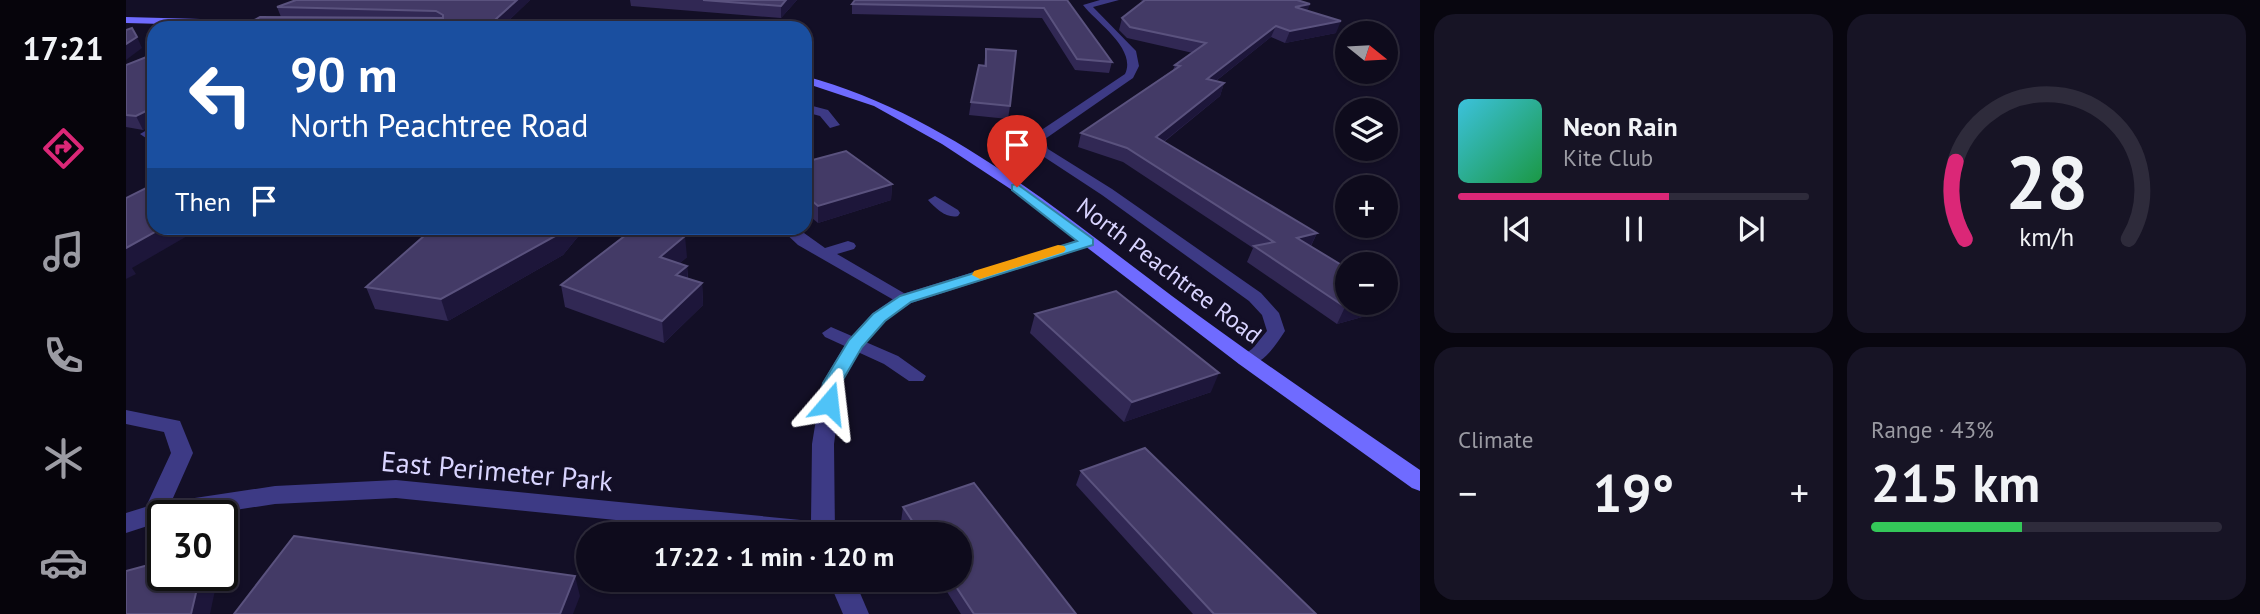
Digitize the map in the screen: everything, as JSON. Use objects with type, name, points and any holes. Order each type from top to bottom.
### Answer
[{"type":"street","points":[[1115,0],[1082,5],[1132,52],[1134,66],[1129,76],[1038,138],[1042,151],[1107,192],[1232,281],[1270,313],[1276,331],[1259,353],[1246,360]]},
{"type":"street","points":[[126,20],[167,21]]},
{"type":"street","name":"North Peachtree Road","points":[[812,81],[878,104],[947,141],[1017,187],[1246,360],[1420,482]]},
{"type":"street","points":[[812,109],[824,113],[834,125]]},
{"type":"street","points":[[935,200],[953,213]]},
{"type":"street","points":[[796,235],[905,299]]},
{"type":"street","points":[[823,522],[823,444],[832,383],[855,344],[879,317],[905,299],[1088,242]]},
{"type":"street","points":[[824,253],[848,246]]},
{"type":"street","points":[[831,333],[891,360],[916,376]]},
{"type":"street","points":[[126,417],[173,426],[182,453],[161,500]]},
{"type":"street","name":"East Perimeter Park","points":[[238,501],[275,495],[396,489],[735,522]]},
{"type":"street","name":"East Perimeter Park","points":[[126,523],[147,516]]},
{"type":"street","points":[[847,592],[856,614]]},
{"type":"building","points":[[296,0],[517,0],[494,21],[253,21],[260,17],[443,18],[443,15],[436,11],[277,7]]},
{"type":"building","points":[[703,0],[786,0],[781,6]]},
{"type":"building","points":[[855,0],[1067,0],[1112,62],[1077,59],[1044,8],[852,4]]},
{"type":"building","points":[[1145,0],[1297,0],[1310,4],[1295,7],[1341,21],[1290,31],[1276,26],[1207,79],[1224,83],[1156,137],[1317,233],[1297,238],[1335,261],[1335,300],[1254,246],[1274,242],[1127,148],[1081,133],[1180,66],[1175,65],[1206,43],[1130,27],[1122,18]]},
{"type":"building","points":[[132,28],[137,37],[126,44],[126,30]]},
{"type":"building","points":[[986,49],[1016,51],[1010,106],[971,102],[979,65],[986,66]]},
{"type":"building","points":[[147,57],[147,110],[136,116],[126,115],[126,65]]},
{"type":"building","points":[[846,151],[892,184],[818,206],[812,201],[812,160]]},
{"type":"building","points":[[147,188],[147,235],[149,235],[126,248],[126,198]]},
{"type":"building","points":[[425,235],[557,235],[441,299],[366,287]]},
{"type":"building","points":[[626,235],[685,236],[660,257],[687,266],[676,275],[702,283],[662,321],[561,285]]},
{"type":"building","points":[[1116,291],[1219,373],[1132,402],[1035,314]]},
{"type":"building","points":[[1145,448],[1316,614],[1214,614],[1081,471]]},
{"type":"building","points":[[974,483],[1076,614],[974,614],[960,592],[972,592],[972,522],[913,522],[903,507]]},
{"type":"building","points":[[294,536],[575,576],[560,614],[234,614]]},
{"type":"building","points":[[147,565],[147,591],[196,591],[191,614],[126,614],[126,571]]},
{"type":"slow traffic","points":[[980,275],[1058,249]]},
{"type":"route","points":[[829,403],[832,383],[855,344],[879,317],[905,299],[1058,249],[1088,242],[1017,187]]}]
